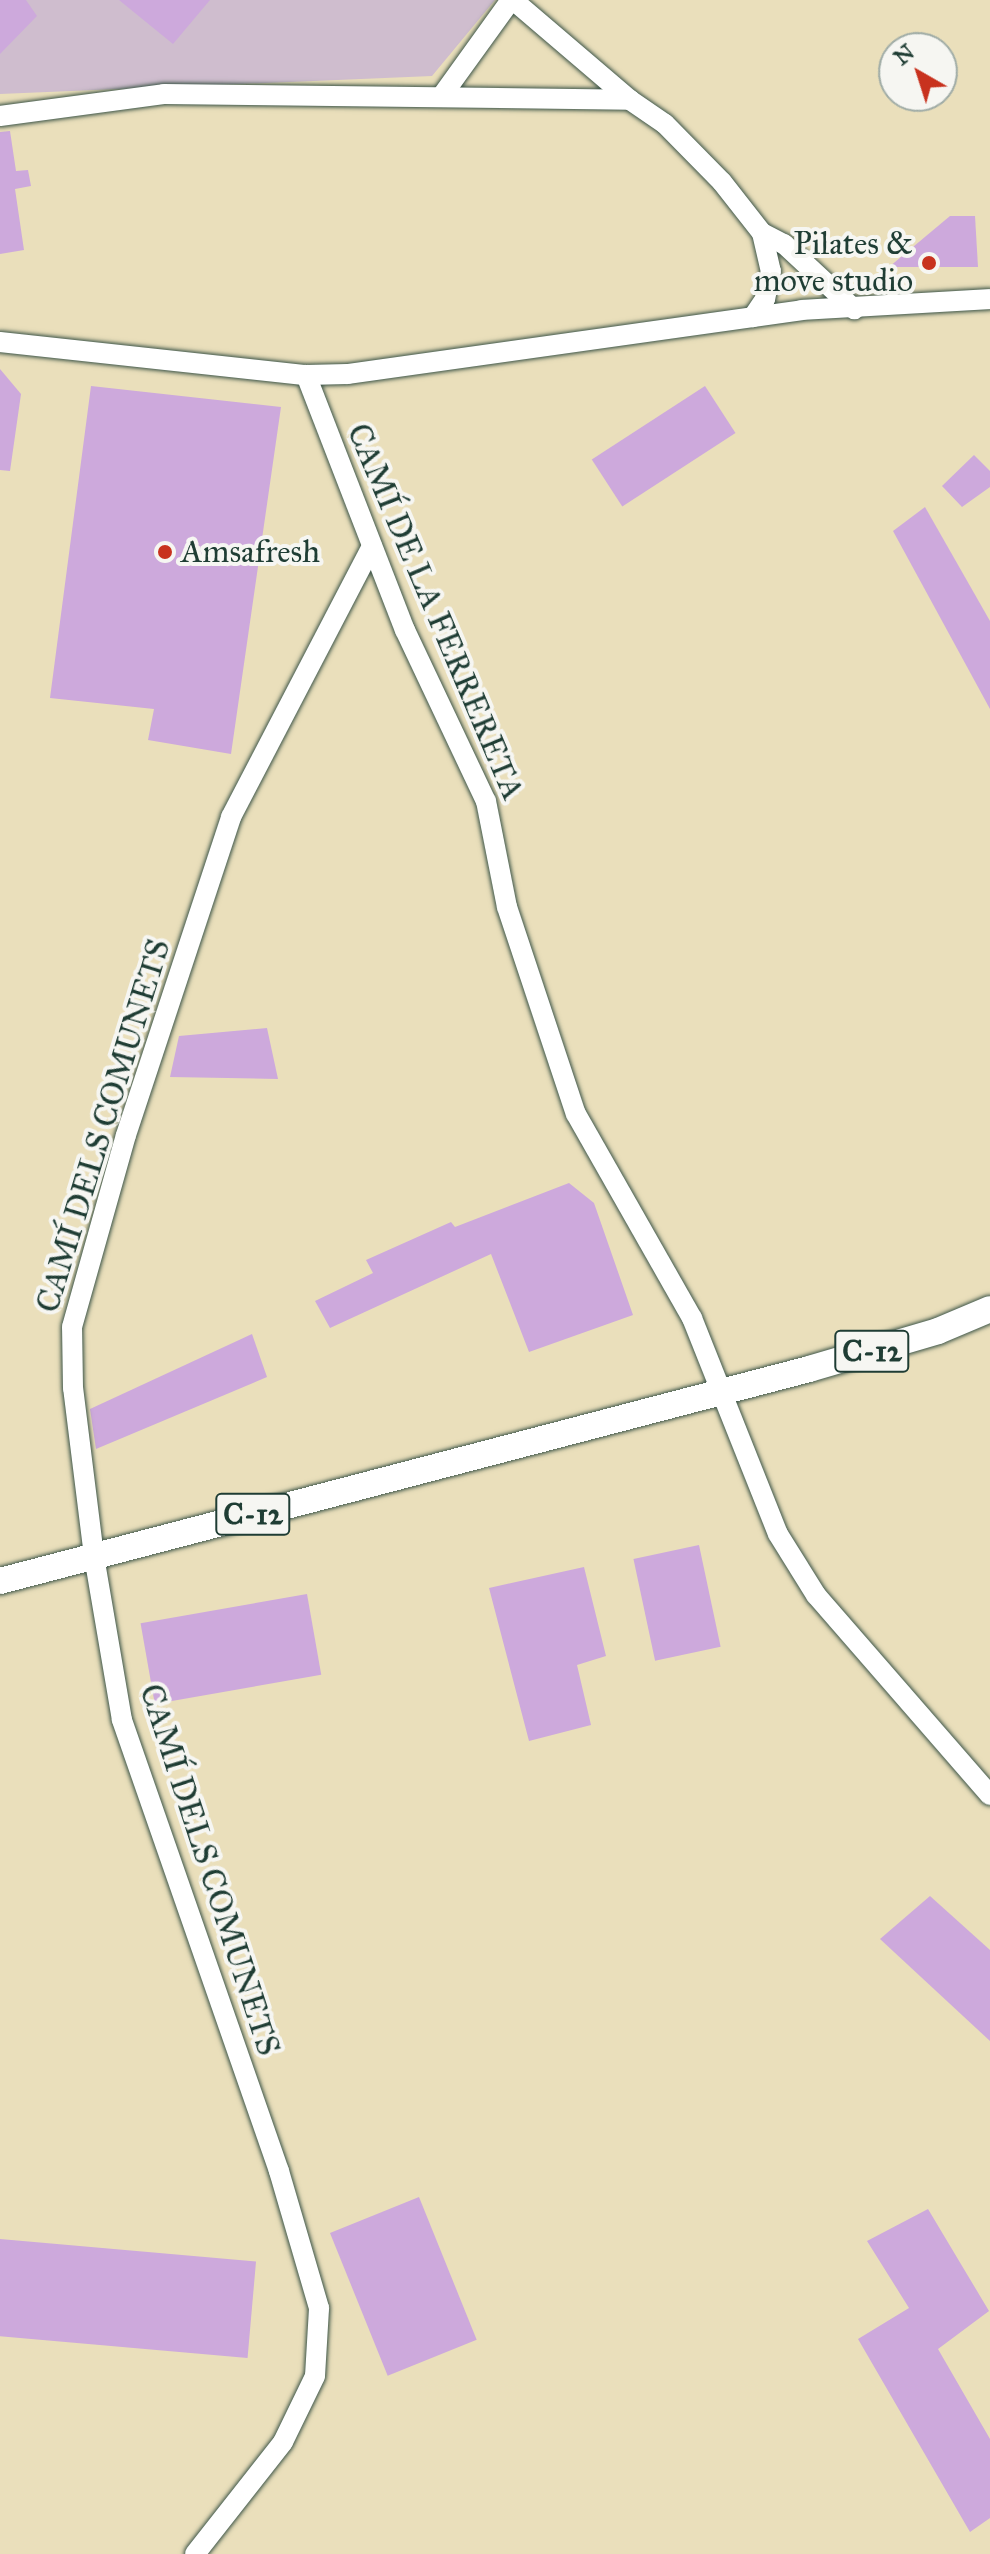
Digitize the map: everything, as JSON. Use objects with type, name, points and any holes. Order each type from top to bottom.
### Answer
[{"type":"main road","name":"C-12","points":[[0,1581],[718,1394],[938,1331],[990,1309]]},
{"type":"street","points":[[441,97],[512,0],[630,100],[665,124],[722,182],[762,233],[771,271],[765,299],[753,317]]},
{"type":"street","points":[[0,116],[164,94],[630,100]]},
{"type":"street","points":[[762,233],[784,244],[838,300],[854,309]]},
{"type":"street","points":[[0,342],[306,375],[348,374],[753,317],[854,309],[886,302],[990,299]]},
{"type":"street","name":"CAMÍ DE LA FERRERETA","points":[[306,375],[405,630],[486,801],[507,907],[576,1114],[692,1318],[718,1394],[778,1534],[816,1595],[990,1795]]},
{"type":"street","name":"CAMÍ DELS COMUNETS","points":[[195,2554],[283,2442],[315,2376],[319,2308],[279,2171],[122,1720],[94,1556],[73,1388],[72,1327],[126,1135],[231,817],[372,546]]},
{"type":"shaded area","points":[[0,0],[495,0],[432,76],[0,94]]},
{"type":"building","points":[[0,0],[26,0],[37,16],[0,54]]},
{"type":"building","points":[[119,0],[210,0],[173,44]]},
{"type":"building","points":[[10,131],[16,171],[28,170],[31,186],[15,189],[24,250],[0,254],[0,132]]},
{"type":"building","points":[[950,216],[975,216],[978,267],[889,267]]},
{"type":"building","points":[[0,369],[21,394],[10,471],[0,470]]},
{"type":"building","name":"Amsafresh","points":[[91,386],[281,407],[231,754],[148,740],[154,709],[50,698]]},
{"type":"building","points":[[705,386],[735,433],[622,506],[592,460]]},
{"type":"building","points":[[974,455],[990,471],[990,487],[962,507],[942,486]]},
{"type":"building","points":[[925,507],[990,621],[990,709],[893,531]]},
{"type":"building","points":[[267,1028],[278,1079],[170,1077],[179,1036]]},
{"type":"building","points":[[569,1183],[594,1203],[633,1315],[529,1352],[491,1254],[330,1328],[315,1301],[373,1273],[366,1260],[451,1222],[455,1227]]},
{"type":"building","points":[[252,1334],[267,1377],[96,1449],[90,1409]]},
{"type":"building","points":[[699,1545],[721,1647],[655,1661],[633,1559]]},
{"type":"building","points":[[584,1567],[606,1656],[577,1665],[591,1725],[529,1741],[489,1588]]},
{"type":"building","points":[[307,1594],[321,1675],[155,1704],[141,1623]]},
{"type":"building","points":[[930,1896],[990,1950],[990,2041],[880,1939]]},
{"type":"building","points":[[419,2197],[477,2340],[388,2376],[330,2233]]},
{"type":"building","points":[[928,2209],[989,2311],[938,2349],[990,2439],[990,2518],[970,2532],[858,2339],[909,2308],[867,2241]]},
{"type":"building","points":[[0,2239],[256,2261],[248,2358],[0,2336]]},
{"type":"place","name":"Pilates & move studio","points":[[929,263]]},
{"type":"place","name":"Amsafresh","points":[[165,552]]}]
